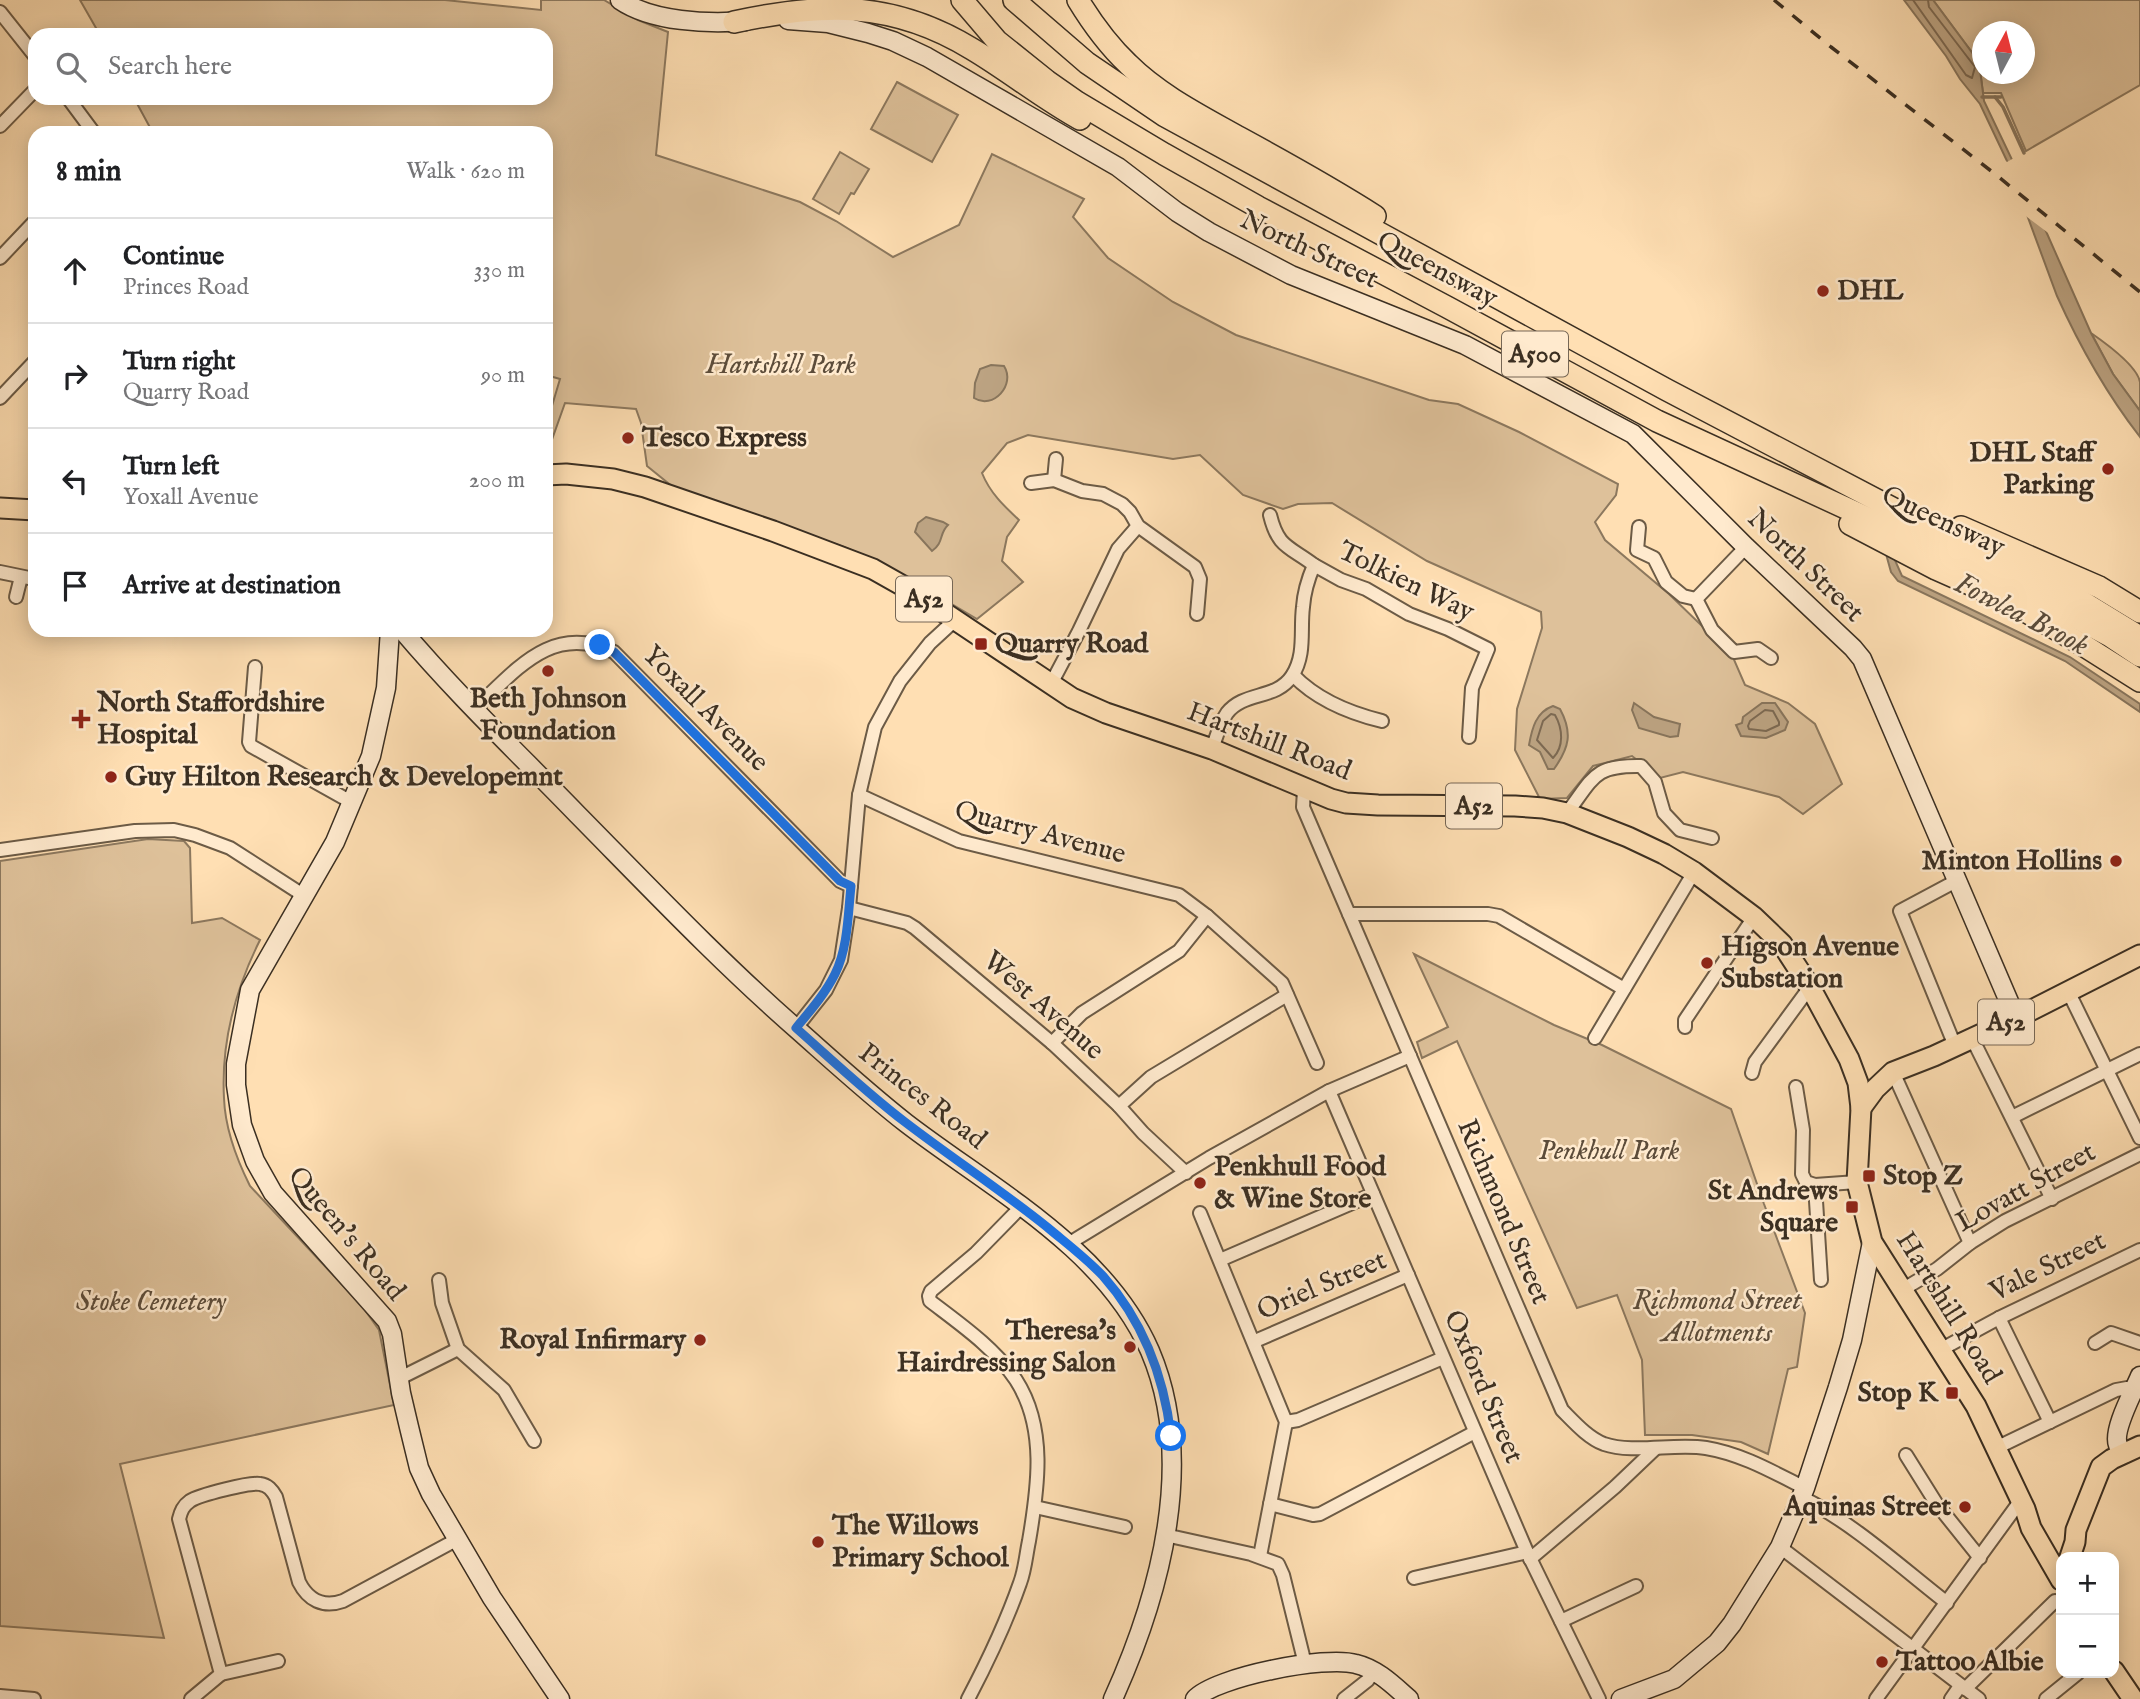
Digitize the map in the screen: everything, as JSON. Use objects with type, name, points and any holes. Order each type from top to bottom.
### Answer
[{"type":"highway","name":"Queensway","points":[[962,0],[997,41],[1057,88],[1164,154],[1258,207],[1657,421],[2030,593],[2110,636],[2140,656]]},
{"type":"highway","name":"Queensway","points":[[1014,0],[1087,63],[1165,116],[1667,390],[1911,518],[2068,593],[2140,637]]},
{"type":"highway","points":[[1078,0],[1100,33],[1129,65],[1157,88],[1185,107],[1338,192],[1548,324]]},
{"type":"highway","points":[[734,22],[807,9],[860,10],[897,15],[928,26],[970,47],[1047,101],[1104,132],[1258,207]]},
{"type":"highway","points":[[1667,390],[1872,487],[2099,587],[2140,612]]},
{"type":"highway","points":[[1657,421],[1731,466],[1822,509],[1936,569],[2008,601],[2140,681]]},
{"type":"main road","name":"Hartshill Road","points":[[553,475],[613,479],[640,485],[873,569],[912,591],[1087,706],[1212,748],[1304,790],[1346,803],[1443,807],[1515,806],[1567,813],[1628,837],[1694,872],[1754,916],[1782,944],[1810,987],[1849,1059],[1858,1083],[1861,1108],[1857,1182],[1872,1242],[1976,1406],[2023,1505],[2031,1528],[2056,1571]]},
{"type":"main road","points":[[0,508],[28,510]]},
{"type":"main road","name":"A52","points":[[1861,1108],[1875,1089],[1893,1072],[2069,993],[2140,955]]},
{"type":"main road","points":[[1849,1059],[1870,1070],[1893,1072]]},
{"type":"main road","points":[[2072,1552],[2076,1530],[2101,1467],[2133,1450]]},
{"type":"main road","name":"Hartshill Road","points":[[2023,1505],[2047,1536],[2058,1540],[2066,1539],[2076,1530]]},
{"type":"main road","points":[[2119,1678],[2133,1699]]},
{"type":"street","name":"North Street","points":[[620,0],[652,13],[704,23],[799,20],[828,23],[893,41],[927,57],[1118,167],[1177,212],[1209,232],[1291,275],[1465,345],[1633,434],[1862,659],[2016,1018]]},
{"type":"street","points":[[0,12],[28,47]]},
{"type":"street","points":[[0,126],[28,97]]},
{"type":"street","points":[[73,105],[89,126]]},
{"type":"street","points":[[0,258],[28,228]]},
{"type":"street","points":[[0,398],[28,368]]},
{"type":"street","points":[[1054,480],[1056,459]]},
{"type":"street","points":[[1031,483],[1054,480],[1113,499],[1130,512],[1138,526],[1195,567],[1200,579],[1197,614]]},
{"type":"street","points":[[1270,515],[1274,531],[1281,543],[1314,565]]},
{"type":"street","points":[[1051,684],[1118,549],[1138,526]]},
{"type":"street","points":[[1639,527],[1637,550],[1654,558],[1667,582],[1683,596],[1696,599],[1712,630],[1734,652],[1758,649],[1771,657]]},
{"type":"street","points":[[1696,599],[1746,547]]},
{"type":"street","name":"Tolkien Way","points":[[1293,675],[1303,643],[1302,609],[1307,581],[1314,565],[1341,580],[1366,589],[1409,614],[1488,649],[1472,688],[1469,737]]},
{"type":"street","points":[[0,572],[25,577],[16,597]]},
{"type":"street","points":[[796,1028],[826,990],[841,960],[849,908],[859,795],[875,727],[900,681],[930,643],[955,620]]},
{"type":"street","name":"Queen's Road","points":[[390,637],[386,688],[379,726],[353,803],[335,842],[250,990],[236,1063],[238,1105],[255,1161],[273,1193],[387,1321],[392,1334],[401,1393],[419,1468],[456,1540],[560,1699]]},
{"type":"street","name":"Princes Road","points":[[408,637],[474,710],[677,914],[796,1028],[904,1121],[1068,1244],[1090,1263],[1117,1294],[1139,1329],[1159,1375],[1169,1415],[1172,1456],[1170,1497],[1154,1582],[1141,1626],[1113,1699]]},
{"type":"street","name":"Yoxall Avenue","points":[[474,710],[530,658],[548,648],[575,641],[600,645],[614,652],[840,881],[851,886]]},
{"type":"street","points":[[255,667],[249,733],[251,746],[353,803]]},
{"type":"street","points":[[1212,748],[1227,713],[1238,703],[1273,692],[1285,685],[1293,675],[1306,688],[1335,705],[1382,721]]},
{"type":"street","points":[[1567,813],[1596,774],[1616,765],[1642,766],[1655,782],[1664,813],[1680,830],[1712,838]]},
{"type":"street","name":"Richmond Street","points":[[1304,790],[1303,807],[1562,1410],[1605,1444],[1704,1448],[1733,1455],[1803,1492],[1947,1603]]},
{"type":"street","name":"Quarry Avenue","points":[[859,795],[959,841],[1179,895],[1207,916]]},
{"type":"street","points":[[0,850],[135,831],[174,830],[230,848],[303,895]]},
{"type":"street","points":[[1595,1038],[1694,872]]},
{"type":"street","points":[[1958,880],[1900,911],[1964,1042],[2011,1117],[2052,1199]]},
{"type":"street","name":"West Avenue","points":[[849,908],[907,923],[915,928],[1052,1043],[1186,1173]]},
{"type":"street","points":[[1349,915],[1499,916],[1624,989]]},
{"type":"street","points":[[1052,1043],[1082,1013],[1180,951],[1207,916],[1282,983],[1318,1063]]},
{"type":"street","points":[[1685,1027],[1685,1020],[1754,916]]},
{"type":"street","points":[[1752,1073],[1755,1062],[1810,987]]},
{"type":"street","points":[[2069,993],[2140,1138]]},
{"type":"street","points":[[1119,1106],[1151,1077],[1287,995]]},
{"type":"street","points":[[2011,1117],[2140,1054]]},
{"type":"street","points":[[1068,1244],[1329,1091],[1409,1056]]},
{"type":"street","points":[[1893,1072],[1970,1243]]},
{"type":"street","points":[[1796,1087],[1795,1117],[1803,1130],[1802,1174],[1806,1182],[1815,1185],[1857,1182]]},
{"type":"street","name":"Oxford Street","points":[[1329,1091],[1528,1556],[1599,1699]]},
{"type":"street","name":"Lovatt Street","points":[[1902,1290],[1937,1269],[2005,1220],[2140,1154]]},
{"type":"street","points":[[1815,1185],[1821,1280]]},
{"type":"street","points":[[1220,1260],[1373,1194]]},
{"type":"street","points":[[968,1699],[993,1652],[1021,1580],[1035,1507],[1037,1432],[1027,1400],[1016,1380],[966,1328],[930,1301],[929,1296],[931,1290],[976,1253],[1021,1207]]},
{"type":"street","points":[[1200,1213],[1255,1341],[1286,1422],[1260,1556]]},
{"type":"street","points":[[1621,1699],[1674,1679],[1717,1643],[1732,1624],[1780,1547],[1803,1492],[1852,1340],[1872,1242]]},
{"type":"street","name":"Vale Street","points":[[1940,1349],[2140,1250]]},
{"type":"street","name":"Oriel Street","points":[[1255,1341],[1408,1275]]},
{"type":"street","points":[[439,1280],[438,1303],[457,1349],[504,1391],[534,1441]]},
{"type":"street","points":[[1999,1318],[2050,1422]]},
{"type":"street","points":[[2095,1343],[2111,1333],[2140,1343]]},
{"type":"street","points":[[400,1378],[457,1349]]},
{"type":"street","points":[[1286,1422],[1298,1420],[1443,1357]]},
{"type":"street","points":[[1996,1448],[2116,1390],[2137,1383]]},
{"type":"street","points":[[2133,1450],[2119,1448],[2117,1442],[2119,1427],[2137,1383]]},
{"type":"street","points":[[2101,1467],[2111,1436],[2119,1427]]},
{"type":"street","points":[[1270,1504],[1313,1515],[1320,1514],[1475,1433]]},
{"type":"street","points":[[1414,1578],[1528,1556],[1615,1488],[1656,1448]]},
{"type":"street","points":[[1906,1455],[1936,1503],[1980,1558]]},
{"type":"street","points":[[221,1674],[179,1519],[181,1510],[188,1502],[197,1497],[253,1483],[263,1484],[271,1489],[276,1497],[299,1582],[304,1593],[322,1603],[335,1604],[343,1601],[456,1540]]},
{"type":"street","points":[[1876,1699],[1980,1558],[2023,1505]]},
{"type":"street","points":[[1035,1507],[1125,1527]]},
{"type":"street","points":[[1164,1535],[1260,1556],[1278,1564],[1305,1664]]},
{"type":"street","points":[[1780,1547],[1979,1699]]},
{"type":"street","points":[[1561,1621],[1636,1586]]},
{"type":"street","points":[[1951,1699],[2055,1601]]},
{"type":"street","points":[[191,1699],[221,1674],[278,1661]]},
{"type":"street","points":[[1195,1699],[1199,1694],[1218,1692],[1305,1664],[1350,1662],[1374,1670],[1409,1699]]},
{"type":"street","points":[[1344,1699],[1368,1680],[1374,1670]]},
{"type":"street","points":[[2046,1699],[2072,1678]]},
{"type":"street","points":[[0,1696],[34,1699]]},
{"type":"green space","name":"Hartshill Park","points":[[80,0],[445,0],[541,10],[541,0],[604,0],[638,20],[668,32],[656,155],[800,202],[893,257],[959,225],[992,154],[1084,199],[1073,217],[1108,258],[1173,302],[1236,335],[1429,400],[1458,404],[1519,432],[1618,484],[1616,495],[1595,522],[1605,540],[1669,594],[1732,655],[1745,685],[1788,703],[1815,724],[1842,784],[1803,814],[1779,797],[1683,772],[1660,778],[1632,756],[1593,766],[1567,798],[1540,799],[1515,750],[1517,709],[1542,628],[1541,612],[1427,561],[1332,503],[1298,504],[1283,509],[1243,495],[1200,455],[1173,459],[1028,435],[1007,443],[982,473],[993,493],[1019,520],[1007,537],[1002,561],[1023,582],[977,619],[884,564],[844,547],[673,487],[647,466],[641,423],[636,409],[565,403],[553,437],[553,402],[560,379],[553,377],[553,126],[149,126],[138,105],[553,105],[553,28],[96,28]]},
{"type":"green space","points":[[1933,0],[2140,0],[2140,85],[2026,151],[2001,93],[1983,93],[1982,84],[2035,84],[2035,21],[1972,21],[1972,53]]},
{"type":"green space","points":[[897,82],[958,115],[932,162],[871,129]]},
{"type":"green space","points":[[840,152],[869,169],[839,214],[813,199]]},
{"type":"green space","points":[[2091,333],[2119,355],[2138,376],[2140,411],[2113,374]]},
{"type":"green space","name":"Stoke Cemetery","points":[[148,839],[184,841],[190,848],[192,923],[222,918],[260,940],[237,997],[225,1057],[225,1109],[232,1143],[250,1186],[362,1306],[379,1330],[394,1405],[120,1464],[164,1638],[0,1626],[0,861]]},
{"type":"green space","points":[[1414,954],[1554,1025],[1602,1045],[1731,1109],[1805,1313],[1797,1367],[1788,1369],[1768,1454],[1741,1442],[1692,1435],[1645,1435],[1642,1360],[1617,1295],[1577,1308],[1457,1041],[1422,1058],[1417,1042],[1448,1027]]},
{"type":"water","points":[[1904,0],[1933,0],[1972,53],[1972,84],[1982,84],[1984,101],[2091,333],[2113,374],[2140,411],[2140,437],[2084,351],[2057,296],[2007,161],[1980,104]]},
{"type":"water","points":[[991,365],[1004,366],[1007,381],[1001,394],[988,401],[981,401],[974,398],[975,383],[980,369]]},
{"type":"water","points":[[926,517],[948,525],[932,551],[915,532],[918,523]]},
{"type":"water","points":[[1886,554],[1894,558],[1902,576],[2070,657],[2140,704],[2140,712],[2065,661],[1898,581],[1891,572]]},
{"type":"water","points":[[1634,703],[1654,717],[1680,724],[1678,736],[1670,737],[1639,728],[1632,710]]},
{"type":"water","points":[[1762,703],[1775,703],[1788,722],[1785,730],[1766,738],[1741,736],[1736,725],[1742,723],[1743,717]]},
{"type":"water","points":[[1553,706],[1560,709],[1564,718],[1568,740],[1554,769],[1548,769],[1540,752],[1529,745],[1539,716]]},
{"type":"pier","points":[[2001,158],[2007,162],[2014,158],[2051,235],[2023,214]]},
{"type":"waterway","points":[[1982,97],[2001,97]]},
{"type":"waterway","points":[[1995,97],[2003,107],[2024,153]]},
{"type":"railway","points":[[1774,0],[2140,292]]},
{"type":"place","name":"DHL","points":[[1823,291]]},
{"type":"place","name":"Tesco Express","points":[[628,438]]},
{"type":"place","name":"DHL Staff Parking","points":[[2108,469]]},
{"type":"place","name":"Quarry Road","points":[[981,644]]},
{"type":"place","name":"Beth Johnson Foundation","points":[[548,671]]},
{"type":"place","name":"North Staffordshire Hospital","points":[[81,719]]},
{"type":"place","name":"Guy Hilton Research & Developemnt","points":[[111,777]]},
{"type":"place","name":"Minton Hollins","points":[[2116,861]]},
{"type":"place","name":"Higson Avenue Substation","points":[[1707,963]]},
{"type":"place","name":"Stop Z","points":[[1869,1176]]},
{"type":"place","name":"Penkhull Food & Wine Store","points":[[1200,1183]]},
{"type":"place","name":"St Andrews Square","points":[[1852,1207]]},
{"type":"place","name":"Royal Infirmary","points":[[700,1340]]},
{"type":"place","name":"Theresa's Hairdressing Salon","points":[[1130,1347]]},
{"type":"place","name":"Stop K","points":[[1952,1393]]},
{"type":"place","name":"Aquinas Street","points":[[1965,1507]]},
{"type":"place","name":"The Willows Primary School","points":[[818,1542]]},
{"type":"place","name":"Tattoo Albie","points":[[1882,1662]]},
{"type":"route","points":[[600,645],[614,652],[840,881],[851,886],[845,938],[836,973],[796,1028],[904,1121],[1021,1207],[1068,1244],[1104,1278],[1129,1311],[1148,1347],[1165,1395],[1171,1436]]},
{"type":"water label","name":"Fowlea Brook","points":[[2021,615]]},
{"type":"park label","name":"Penkhull Park","points":[[1609,1151]]},
{"type":"park label","name":"Richmond Street Allotments","points":[[1717,1317]]}]
